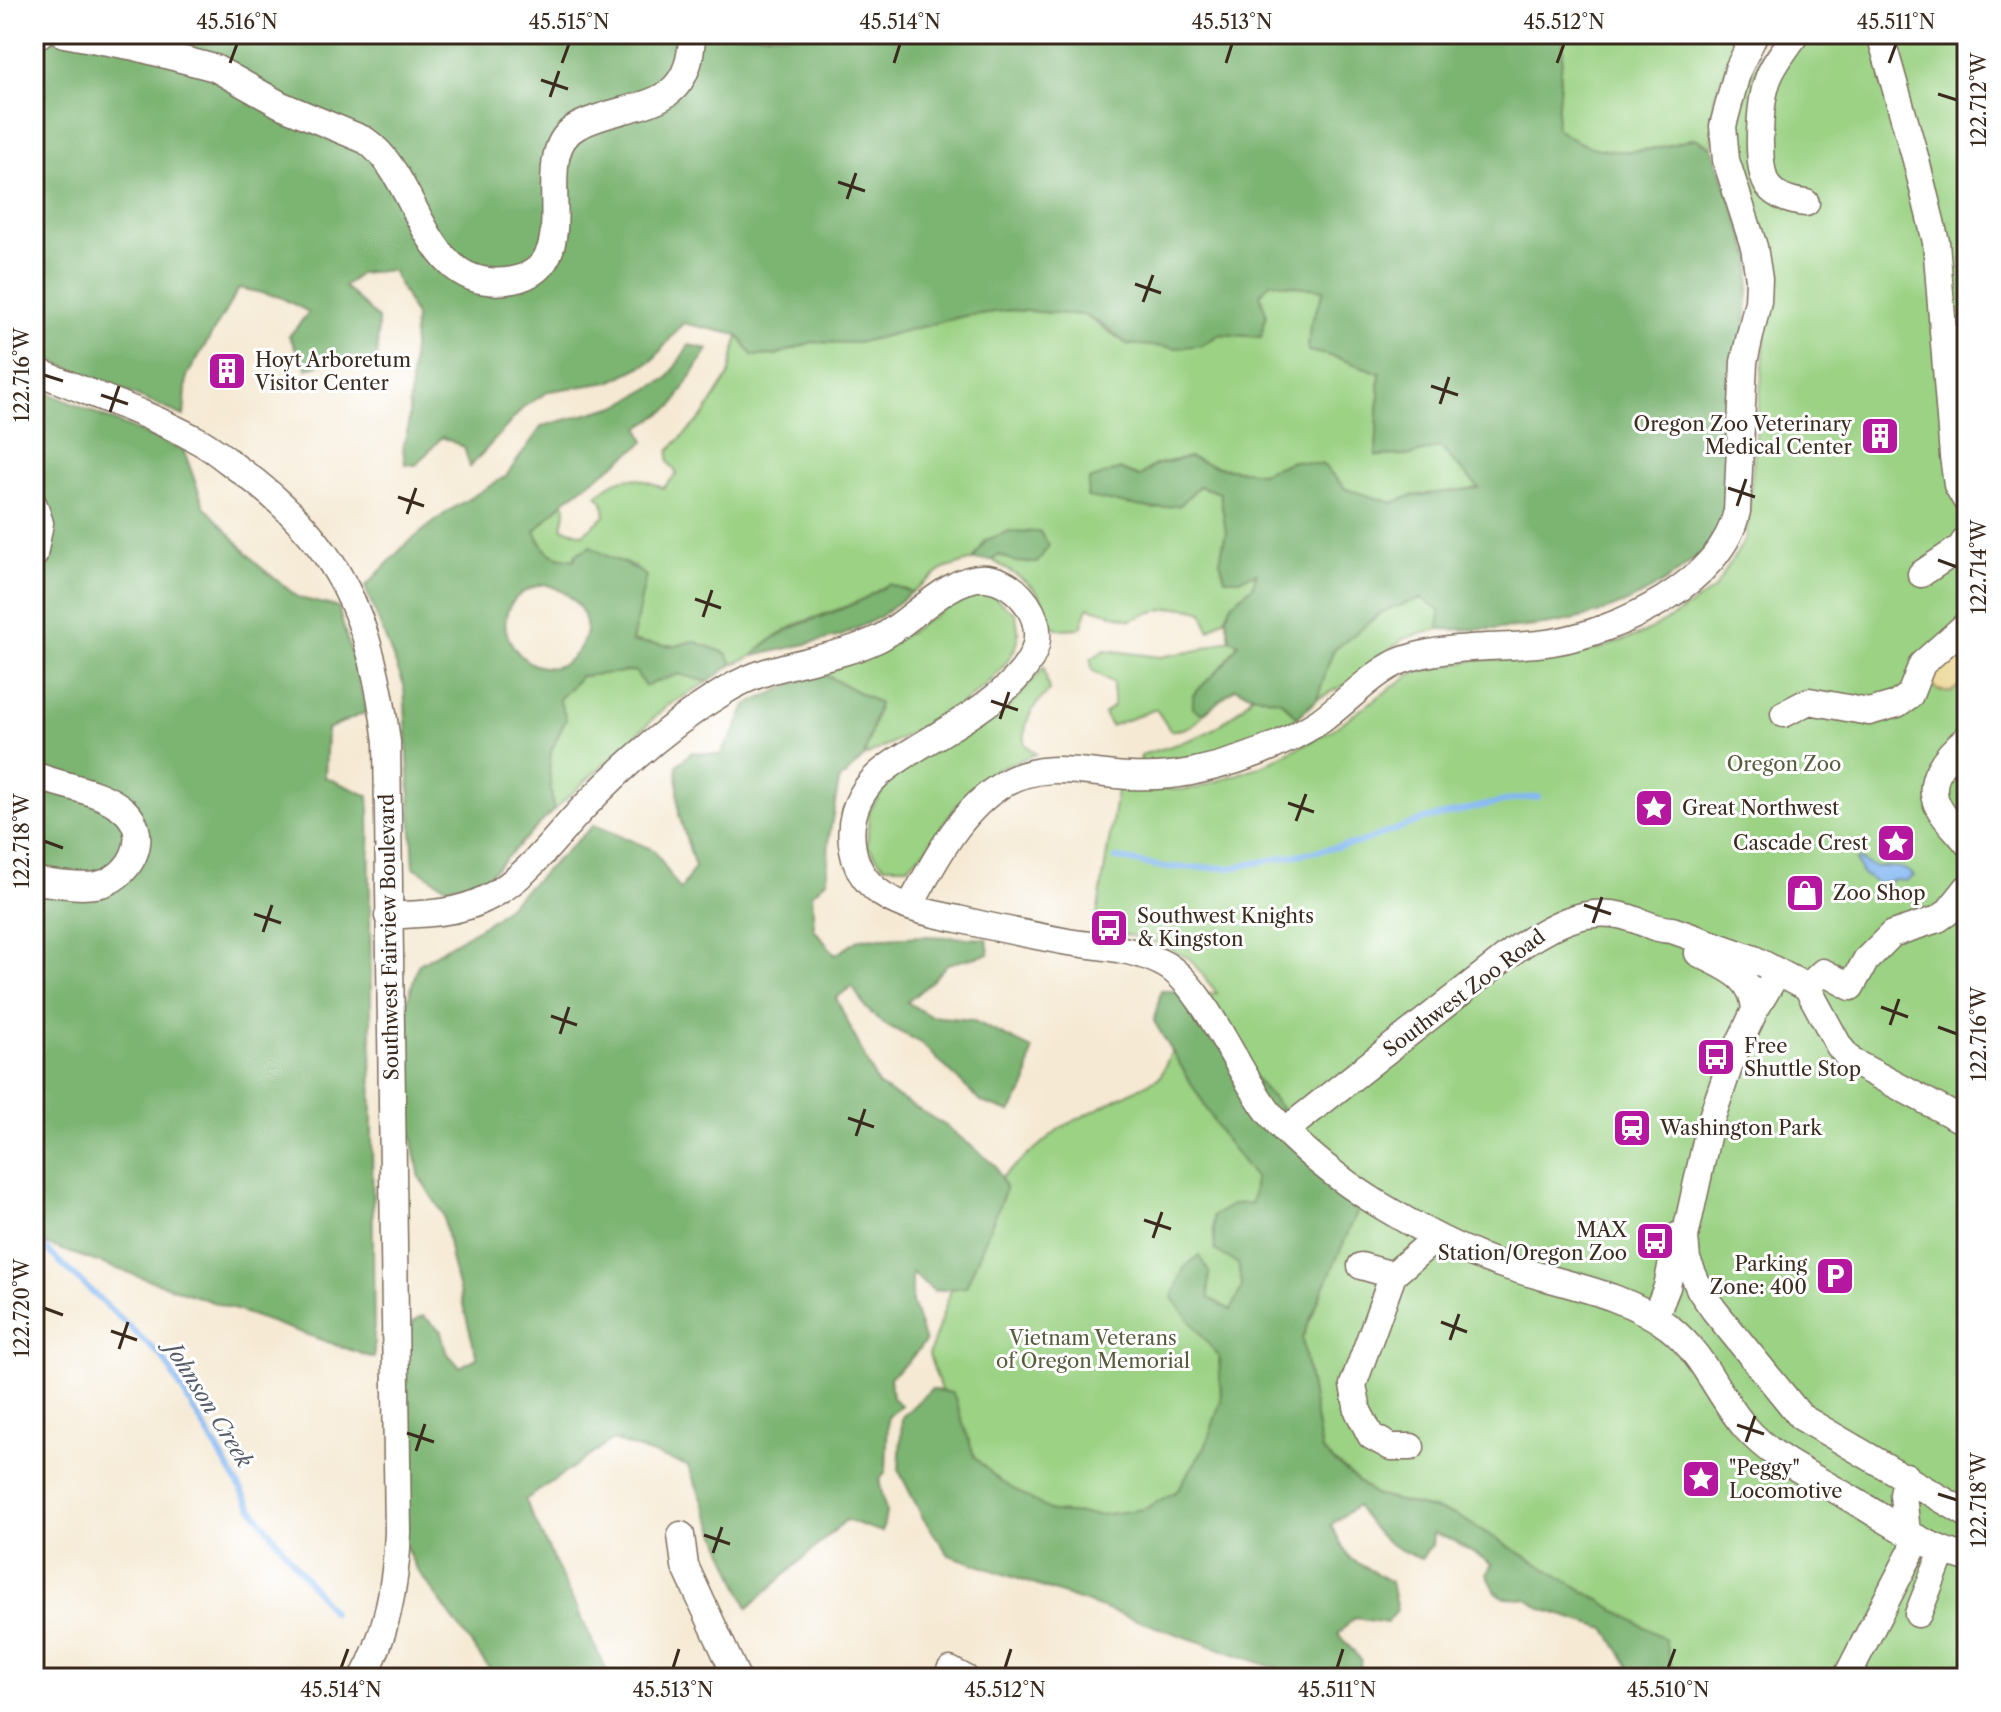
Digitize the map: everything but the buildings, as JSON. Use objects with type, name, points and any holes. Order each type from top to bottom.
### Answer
[{"type":"street","points":[[34,36],[40,34]]},
{"type":"street","points":[[64,34],[135,47],[215,68],[281,105],[365,140],[387,161],[445,260],[461,272],[490,281],[520,278],[544,261],[556,224],[555,162],[560,145],[574,128],[594,119],[652,104],[671,93],[689,64],[692,34]]},
{"type":"street","points":[[910,906],[954,832],[977,806],[1007,782],[1031,773],[1056,769],[1145,776],[1220,766],[1287,739],[1319,721],[1399,661],[1446,649],[1576,638],[1625,619],[1705,568],[1730,534],[1737,511],[1744,362],[1758,301],[1759,279],[1754,247],[1726,160],[1723,126],[1738,69],[1755,34]]},
{"type":"street","points":[[1796,34],[1768,78],[1759,128],[1763,172],[1768,186],[1783,197],[1806,203]]},
{"type":"street","points":[[1880,34],[1936,242],[1953,456],[1957,485],[1967,502]]},
{"type":"street","name":"Southwest Fairview Boulevard","points":[[34,370],[199,440],[272,494],[330,559],[350,593],[367,636],[387,742],[398,1532],[394,1587],[378,1646],[363,1678]]},
{"type":"street","points":[[34,505],[40,523],[34,555]]},
{"type":"street","points":[[1921,574],[1960,548],[1967,538]]},
{"type":"street","points":[[388,916],[457,909],[481,902],[514,882],[621,770],[726,690],[776,669],[859,648],[888,634],[962,582],[977,578],[996,580],[1019,594],[1035,620],[1037,641],[1024,669],[982,708],[877,775],[861,796],[854,812],[852,845],[859,871],[881,894],[910,906],[1023,933],[1115,948],[1166,965],[1190,987],[1265,1107],[1343,1181],[1437,1237],[1503,1265],[1619,1301],[1655,1317],[1687,1342],[1752,1435],[1778,1456],[1913,1535],[1955,1554],[1918,1614]]},
{"type":"street","points":[[1784,714],[1809,701],[1869,712],[1897,704],[1910,695],[1922,664],[1967,624]]},
{"type":"street","points":[[1967,738],[1945,758],[1934,782],[1937,806],[1967,843]]},
{"type":"street","points":[[34,775],[111,801],[128,813],[137,828],[138,842],[130,862],[108,882],[82,885],[34,881]]},
{"type":"street","points":[[1967,888],[1947,913],[1938,919],[1892,934],[1866,960],[1851,987],[1823,972],[1807,987],[1839,1046],[1851,1061],[1967,1123]]},
{"type":"street","name":"Southwest Zoo Road","points":[[1286,1130],[1516,949],[1571,919],[1602,914],[1621,915],[1754,959],[1807,987]]},
{"type":"street","name":"Southwest Zoo Road","points":[[1662,930],[1670,939],[1743,979],[1754,996],[1755,1010]]},
{"type":"street","points":[[1777,973],[1731,1061],[1710,1123],[1685,1237],[1687,1260],[1700,1290],[1801,1417],[1904,1486],[1967,1514]]},
{"type":"street","points":[[1655,1317],[1667,1287],[1694,1157],[1710,1123]]},
{"type":"street","points":[[1411,1447],[1391,1447],[1371,1436],[1358,1411],[1353,1385],[1393,1275],[1437,1237]]},
{"type":"street","points":[[1361,1266],[1393,1275]]},
{"type":"street","points":[[1878,1514],[1904,1486]]},
{"type":"street","points":[[1846,1678],[1913,1535],[1904,1486]]},
{"type":"street","points":[[681,1535],[685,1566],[737,1678]]},
{"type":"green space","points":[[34,34],[1564,34],[1556,128],[1572,139],[1606,150],[1659,148],[1695,138],[1712,147],[1752,259],[1731,487],[1725,514],[1714,538],[1697,556],[1651,590],[1623,604],[1564,622],[1471,630],[1439,629],[1440,611],[1422,598],[1382,612],[1333,651],[1317,699],[1298,717],[1281,701],[1235,688],[1203,714],[1193,708],[1193,695],[1225,663],[1239,643],[1230,639],[1226,617],[1232,603],[1252,587],[1257,573],[1240,579],[1225,579],[1220,561],[1226,532],[1220,493],[1199,486],[1180,505],[1154,509],[1087,497],[1089,480],[1120,469],[1139,477],[1155,465],[1189,457],[1221,468],[1261,473],[1293,461],[1323,465],[1346,489],[1393,503],[1411,496],[1479,488],[1440,447],[1412,455],[1376,456],[1380,373],[1308,351],[1310,326],[1324,290],[1271,282],[1260,294],[1266,314],[1261,337],[1220,334],[1202,345],[1176,348],[1127,344],[1084,315],[1011,310],[964,316],[857,343],[812,342],[776,355],[753,356],[738,335],[683,323],[652,361],[610,382],[549,391],[524,407],[470,467],[464,447],[442,437],[416,465],[405,464],[403,447],[408,429],[415,315],[392,270],[361,273],[344,286],[378,319],[377,360],[357,369],[332,362],[307,369],[289,336],[309,312],[280,297],[239,288],[187,376],[184,416],[34,353]]},
{"type":"green space","points":[[1564,34],[1740,34],[1714,98],[1712,147],[1695,138],[1659,148],[1605,150],[1572,139],[1556,128]]},
{"type":"green space","points":[[1771,34],[1967,34],[1967,1678],[1674,1678],[1664,1639],[1456,1515],[1374,1495],[1322,1451],[1302,1338],[1364,1195],[1204,1502],[1089,1539],[971,1477],[929,1355],[984,1192],[1060,1128],[1160,1077],[1196,997],[1217,993],[1189,958],[1149,940],[1095,928],[1118,785],[1176,790],[1198,788],[1264,765],[1332,730],[1411,674],[1475,660],[1559,658],[1599,649],[1644,633],[1714,589],[1746,538],[1767,322],[1763,236],[1737,154],[1734,121],[1745,88]]},
{"type":"green space","points":[[1270,282],[1324,290],[1310,326],[1308,351],[1380,373],[1376,455],[1412,455],[1440,446],[1480,488],[1411,496],[1393,503],[1346,489],[1323,465],[1293,461],[1261,473],[1221,468],[1189,457],[1155,465],[1139,477],[1087,497],[1180,505],[1199,486],[1220,493],[1226,532],[1220,561],[1257,572],[1252,587],[1233,603],[1226,617],[1209,630],[1203,612],[1184,608],[1157,611],[1131,620],[1088,607],[1081,628],[1051,626],[1037,592],[992,560],[999,555],[1016,562],[986,540],[973,560],[944,569],[912,592],[889,584],[856,603],[797,624],[765,644],[753,656],[733,664],[726,653],[693,641],[677,646],[632,642],[637,612],[635,566],[602,556],[591,546],[574,561],[559,558],[546,550],[535,531],[564,501],[566,508],[562,528],[583,534],[605,516],[603,501],[597,495],[621,480],[636,479],[663,488],[677,474],[668,461],[669,450],[704,415],[729,375],[738,335],[753,356],[776,355],[812,342],[857,343],[964,316],[1011,310],[1084,315],[1127,344],[1202,345],[1220,334],[1261,337],[1266,314],[1260,294]]},
{"type":"green space","points":[[689,345],[708,349],[673,406],[639,428],[645,442],[564,501],[535,531],[542,545],[554,555],[574,560],[576,554],[591,546],[646,576],[632,642],[676,646],[693,641],[726,653],[733,664],[708,682],[679,674],[645,686],[635,671],[581,676],[559,699],[566,719],[551,751],[549,770],[553,811],[485,879],[446,887],[414,867],[404,685],[365,587],[405,545],[447,512],[506,476],[542,426],[620,405],[668,378]],"holes":[[[544,584],[555,588],[580,608],[586,627],[579,649],[562,664],[544,667],[527,660],[514,647],[506,630],[507,611],[519,595]]]},
{"type":"green space","points":[[34,387],[184,451],[204,506],[258,565],[299,598],[338,607],[367,712],[327,729],[325,777],[369,796],[374,1358],[34,1240]]},
{"type":"green space","points":[[1009,531],[1040,532],[1049,545],[1037,563],[1016,562],[999,555],[992,560],[973,560],[986,540]]},
{"type":"green space","points":[[889,584],[912,592],[880,617],[841,636],[753,656],[764,645],[789,630],[857,602]]},
{"type":"green space","points":[[987,592],[1016,614],[1018,641],[1006,663],[991,680],[950,711],[864,757],[879,703],[820,672],[884,649],[948,606]]},
{"type":"green space","points":[[1422,598],[1440,611],[1439,629],[1403,639],[1355,680],[1317,699],[1333,651],[1382,612]]},
{"type":"green space","points":[[1230,639],[1239,642],[1225,663],[1193,695],[1193,708],[1203,714],[1193,725],[1170,730],[1156,709],[1111,726],[1104,714],[1114,705],[1113,683],[1092,670],[1091,659],[1105,650],[1160,657],[1199,650]]},
{"type":"green space","points":[[1044,667],[1049,691],[1030,714],[1025,735],[1025,744],[1036,754],[996,769],[954,809],[926,850],[908,866],[884,866],[867,846],[869,811],[895,773],[1014,702]]},
{"type":"green space","points":[[635,671],[667,677],[679,674],[708,682],[667,706],[553,811],[549,770],[551,751],[566,719],[559,699],[581,676]]},
{"type":"green space","points":[[820,672],[879,703],[864,757],[839,781],[829,837],[827,880],[812,894],[814,929],[835,955],[860,939],[927,936],[987,939],[989,954],[947,964],[907,1002],[930,1016],[972,1020],[1032,1049],[1026,1087],[1010,1112],[981,1102],[920,1042],[882,1023],[866,1008],[852,986],[836,998],[878,1085],[946,1126],[995,1165],[1006,1189],[966,1287],[934,1291],[912,1273],[912,1302],[925,1342],[890,1377],[892,1398],[901,1405],[888,1417],[886,1471],[879,1479],[886,1513],[882,1532],[846,1520],[748,1608],[688,1466],[613,1440],[525,1500],[610,1678],[496,1678],[416,1568],[398,1532],[395,1365],[413,1322],[423,1316],[441,1331],[446,1352],[460,1367],[477,1358],[453,1267],[443,1214],[420,1178],[409,1121],[407,1003],[418,965],[495,918],[594,825],[654,850],[680,890],[695,867],[679,815],[677,765],[692,752],[720,755],[746,705]]},
{"type":"green space","points":[[1253,695],[1281,701],[1298,717],[1272,736],[1226,753],[1140,764],[1141,755],[1215,728]]},
{"type":"green space","points":[[1161,991],[1182,991],[1361,1203],[1302,1338],[1322,1451],[1374,1495],[1456,1515],[1665,1639],[1674,1678],[1637,1678],[1606,1629],[1542,1609],[1527,1599],[1505,1598],[1496,1592],[1487,1574],[1492,1564],[1454,1541],[1433,1533],[1432,1545],[1421,1559],[1399,1549],[1377,1532],[1356,1506],[1331,1525],[1349,1558],[1391,1582],[1397,1611],[1387,1623],[1354,1618],[1338,1634],[1362,1661],[1356,1678],[1304,1678],[949,1555],[923,1518],[899,1471],[902,1417],[931,1389],[953,1393],[975,1458],[1000,1481],[1053,1512],[1100,1515],[1144,1509],[1177,1491],[1206,1445],[1221,1400],[1219,1357],[1172,1298],[1184,1268],[1199,1255],[1209,1272],[1209,1298],[1231,1310],[1242,1287],[1238,1264],[1215,1250],[1213,1216],[1234,1204],[1252,1203],[1255,1178],[1222,1135],[1154,1021]]},
{"type":"sand","points":[[1953,646],[1967,664],[1967,680],[1952,692],[1937,690],[1927,677]]},
{"type":"water","points":[[1856,860],[1874,867],[1901,868],[1914,876],[1905,881],[1878,884],[1862,874]]},
{"type":"waterway","points":[[1116,858],[1162,867],[1230,868],[1358,843],[1425,819],[1514,799],[1538,797]]},
{"type":"waterway","name":"Johnson Creek","points":[[34,1238],[163,1358],[252,1508],[332,1612]]},
{"type":"place","name":"Hoyt Arboretum Visitor Center","points":[[227,371]]},
{"type":"place","name":"Oregon Zoo Veterinary Medical Center","points":[[1880,436]]},
{"type":"place","name":"Great Northwest","points":[[1654,808]]},
{"type":"place","name":"Cascade Crest","points":[[1896,843]]},
{"type":"place","name":"Zoo Shop","points":[[1805,893]]},
{"type":"place","name":"Southwest Knights & Kingston","points":[[1109,928]]},
{"type":"place","name":"Free Shuttle Stop","points":[[1716,1057]]},
{"type":"place","name":"Washington Park","points":[[1632,1128]]},
{"type":"place","name":"MAX Station/Oregon Zoo","points":[[1655,1241]]},
{"type":"place","name":"Parking Zone: 400","points":[[1835,1276]]},
{"type":"place","name":"\"Peggy\" Locomotive","points":[[1701,1479]]},
{"type":"park label","name":"Oregon Zoo","points":[[1784,764]]},
{"type":"park label","name":"Vietnam Veterans of Oregon Memorial","points":[[1093,1350]]}]
